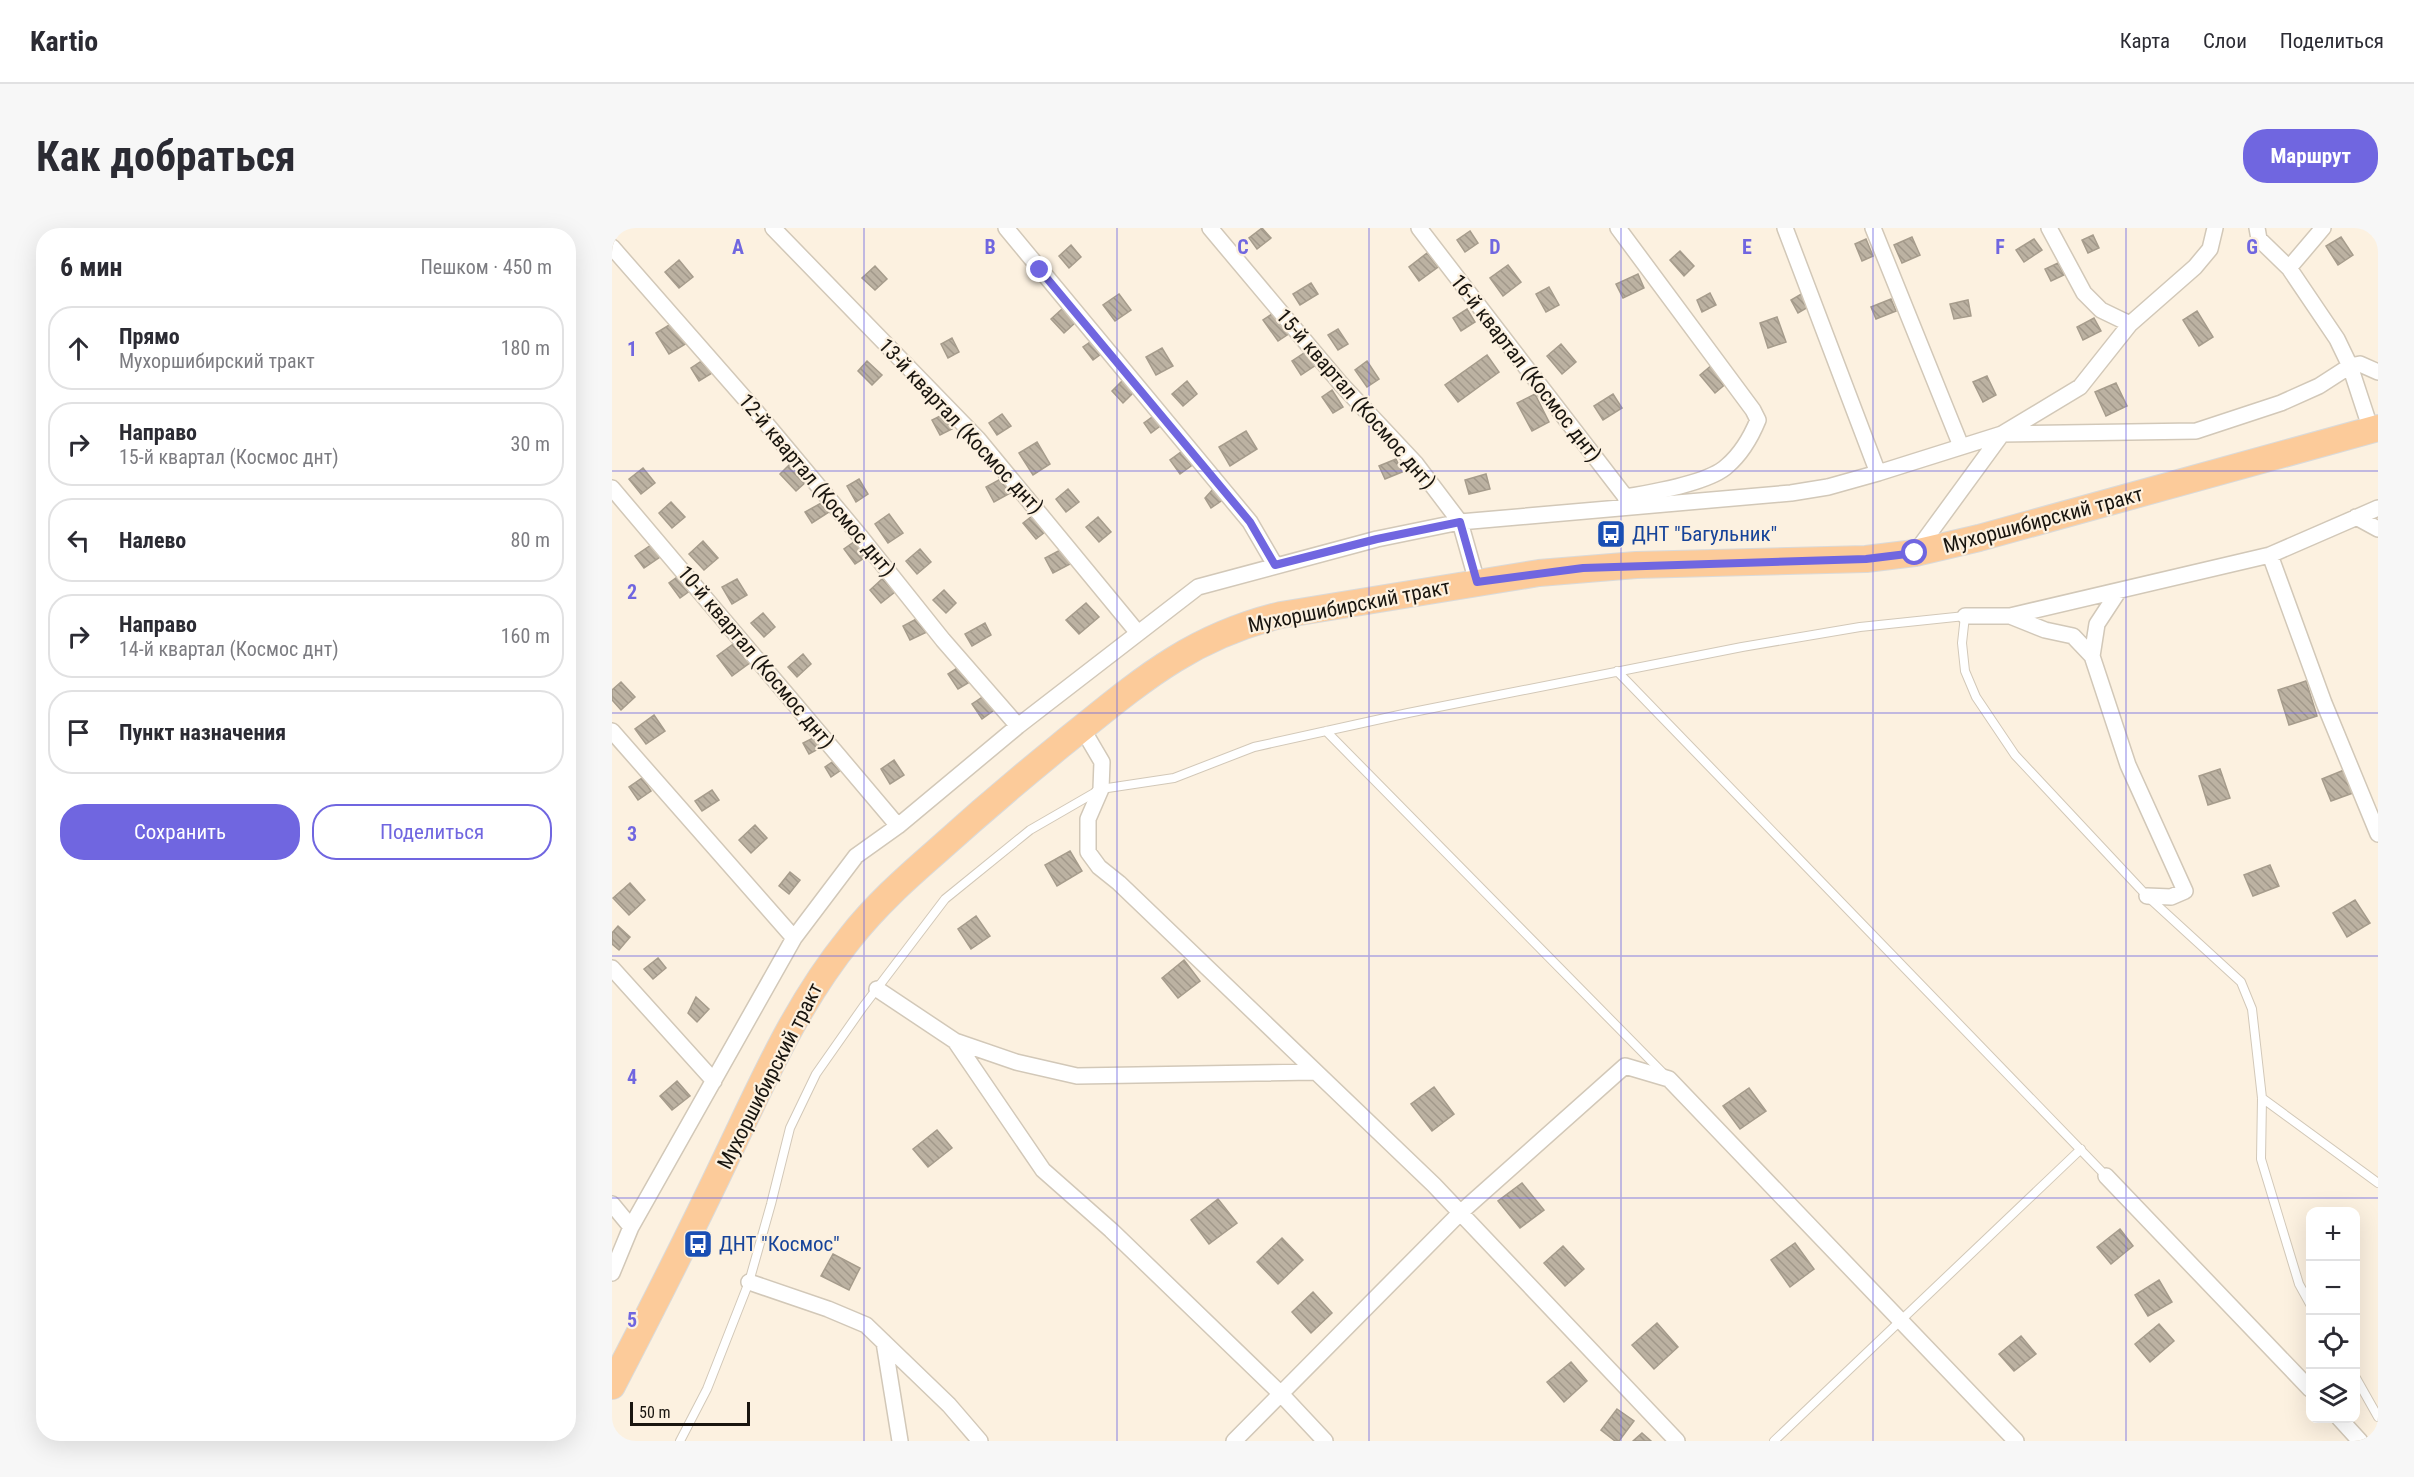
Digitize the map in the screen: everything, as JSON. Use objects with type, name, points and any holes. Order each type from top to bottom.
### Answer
[{"type":"main road","name":"Мухоршибирский тракт","points":[[612,1386],[791,1026],[830,964],[866,918],[990,803],[1162,665],[1204,641],[1253,622],[1315,608],[1477,582],[1583,568],[1866,559],[1915,553],[1979,538],[2375,429]]},
{"type":"street","name":"13-й квартал (Космос днт)","points":[[773,228],[978,439],[1138,633]]},
{"type":"street","points":[[1006,228],[1250,522],[1275,565]]},
{"type":"street","name":"15-й квартал (Космос днт)","points":[[1210,228],[1341,384],[1416,465],[1460,522],[1477,582]]},
{"type":"street","name":"16-й квартал (Космос днт)","points":[[1419,228],[1629,502]]},
{"type":"street","points":[[1618,228],[1753,410],[1758,420],[1741,450],[1725,468],[1695,481],[1629,502]]},
{"type":"street","points":[[1785,228],[1878,473]]},
{"type":"street","points":[[1873,228],[1961,446]]},
{"type":"street","points":[[2049,228],[2084,293],[2100,310],[2130,324]]},
{"type":"street","points":[[612,1273],[631,1227],[794,938],[856,856],[898,825],[1018,726],[1198,588],[1275,565],[1377,539],[1460,522],[1629,502],[1791,493],[1828,487],[2002,434],[2080,387],[2130,324],[2195,267],[2210,249],[2215,228]]},
{"type":"street","points":[[2257,228],[2259,239],[2289,268],[2337,339],[2375,429]]},
{"type":"street","points":[[2289,268],[2323,228]]},
{"type":"street","name":"12-й квартал (Космос днт)","points":[[612,248],[754,409],[943,640],[1018,726]]},
{"type":"street","points":[[2002,434],[2196,431],[2281,403],[2319,386],[2350,366],[2360,364],[2378,372]]},
{"type":"street","points":[[1915,553],[2002,434]]},
{"type":"street","name":"10-й квартал (Космос днт)","points":[[612,488],[898,825]]},
{"type":"street","points":[[1965,615],[2010,616],[2270,555],[2378,508]]},
{"type":"street","points":[[2356,517],[2378,529]]},
{"type":"street","points":[[2270,555],[2324,703],[2378,834]]},
{"type":"street","points":[[2092,656],[2097,624],[2118,592]]},
{"type":"street","points":[[2010,616],[2044,630],[2073,636],[2092,656],[2128,765],[2185,891],[2171,897],[2147,896]]},
{"type":"street","points":[[1082,728],[1102,762],[1101,789],[1088,819],[1088,852],[1099,867],[1119,883],[1460,1213],[1677,1441]]},
{"type":"street","points":[[612,731],[794,938]]},
{"type":"street","points":[[612,968],[714,1081]]},
{"type":"street","points":[[877,989],[955,1041],[1016,1062],[1077,1076],[1313,1071]]},
{"type":"street","points":[[955,1041],[1044,1170],[1111,1230],[1281,1394],[1325,1441]]},
{"type":"street","points":[[1234,1441],[1460,1213],[1624,1066],[1669,1079],[2016,1441]]},
{"type":"street","points":[[2106,1176],[2306,1385]]},
{"type":"street","points":[[612,1204],[631,1227]]},
{"type":"street","points":[[749,1282],[828,1309],[866,1325],[949,1404],[980,1441]]},
{"type":"street","points":[[884,1342],[900,1441]]},
{"type":"street","points":[[2343,1423],[2360,1441]]},
{"type":"lane","points":[[680,1441],[707,1389],[749,1282],[790,1128],[816,1074],[945,899],[1030,830],[1101,789],[1174,778],[1254,747],[1617,671],[1860,627],[1965,615],[1962,643],[1965,671],[1976,698],[2015,755],[2147,896],[2241,982],[2252,1009],[2262,1098],[2261,1159],[2299,1284],[2306,1297]]},
{"type":"lane","points":[[1617,671],[2106,1176]]},
{"type":"lane","points":[[1326,731],[1669,1079]]},
{"type":"lane","points":[[2262,1098],[2378,1183]]},
{"type":"lane","points":[[1774,1441],[2081,1149]]},
{"type":"lane","points":[[2360,1387],[2378,1418]]},
{"type":"building","points":[[1262,228],[1271,238],[1257,249],[1249,238]]},
{"type":"building","points":[[1470,231],[1478,243],[1465,252],[1457,240]]},
{"type":"building","points":[[2093,235],[2099,248],[2088,253],[2082,240]]},
{"type":"building","points":[[1912,237],[1920,255],[1902,263],[1894,245]]},
{"type":"building","points":[[2341,237],[2353,255],[2338,265],[2326,246]]},
{"type":"building","points":[[1866,239],[1873,256],[1862,261],[1855,244]]},
{"type":"building","points":[[2034,239],[2042,250],[2024,262],[2016,250]]},
{"type":"building","points":[[1071,245],[1081,257],[1069,268],[1059,256]]},
{"type":"building","points":[[1680,251],[1694,266],[1684,276],[1670,260]]},
{"type":"building","points":[[1427,253],[1438,267],[1419,281],[1409,267]]},
{"type":"building","points":[[679,260],[693,277],[679,288],[665,272]]},
{"type":"building","points":[[2058,263],[2064,275],[2051,281],[2045,269]]},
{"type":"building","points":[[1508,265],[1521,282],[1503,296],[1490,278]]},
{"type":"building","points":[[875,266],[887,279],[875,290],[862,278]]},
{"type":"building","points":[[1638,274],[1644,288],[1623,298],[1616,284]]},
{"type":"building","points":[[1311,283],[1318,294],[1300,305],[1293,294]]},
{"type":"building","points":[[1549,287],[1559,305],[1546,312],[1536,294]]},
{"type":"building","points":[[1710,293],[1716,305],[1702,312],[1697,300]]},
{"type":"building","points":[[1803,293],[1810,306],[1798,313],[1791,300]]},
{"type":"building","points":[[1119,294],[1131,310],[1115,321],[1103,305]]},
{"type":"building","points":[[1891,299],[1896,311],[1876,319],[1871,307]]},
{"type":"building","points":[[1968,300],[1971,316],[1954,319],[1950,304]]},
{"type":"building","points":[[1063,308],[1076,322],[1064,333],[1051,319]]},
{"type":"building","points":[[1467,309],[1475,322],[1461,331],[1453,318]]},
{"type":"building","points":[[2197,311],[2213,337],[2199,346],[2183,320]]},
{"type":"building","points":[[1275,312],[1290,333],[1278,341],[1263,320]]},
{"type":"building","points":[[1777,317],[1786,342],[1768,348],[1760,323]]},
{"type":"building","points":[[2094,318],[2101,331],[2083,340],[2077,327]]},
{"type":"building","points":[[674,322],[687,343],[669,354],[656,333]]},
{"type":"building","points":[[1338,329],[1348,344],[1338,350],[1328,335]]},
{"type":"building","points":[[952,338],[959,352],[948,358],[941,344]]},
{"type":"building","points":[[1096,338],[1105,351],[1093,360],[1083,347]]},
{"type":"building","points":[[1561,344],[1576,362],[1562,374],[1547,356]]},
{"type":"building","points":[[1162,348],[1173,366],[1156,375],[1146,357]]},
{"type":"building","points":[[1307,351],[1316,365],[1301,375],[1292,361]]},
{"type":"building","points":[[1487,355],[1499,372],[1458,402],[1445,385]]},
{"type":"building","points":[[703,360],[712,373],[699,381],[691,368]]},
{"type":"building","points":[[867,361],[882,375],[872,385],[858,371]]},
{"type":"building","points":[[1367,361],[1379,379],[1367,387],[1355,370]]},
{"type":"building","points":[[1713,364],[1728,382],[1715,393],[1700,375]]},
{"type":"building","points":[[1987,376],[1996,395],[1983,402],[1973,382]]},
{"type":"building","points":[[1124,379],[1136,390],[1123,403],[1112,391]]},
{"type":"building","points":[[1187,381],[1197,394],[1183,406],[1172,394]]},
{"type":"building","points":[[2116,383],[2127,406],[2106,416],[2095,392]]},
{"type":"building","points":[[1332,390],[1343,407],[1333,413],[1322,397]]},
{"type":"building","points":[[1535,394],[1549,422],[1532,431],[1517,403]]},
{"type":"building","points":[[1613,394],[1622,408],[1603,420],[1594,406]]},
{"type":"building","points":[[944,414],[952,429],[940,435],[932,420]]},
{"type":"building","points":[[1002,414],[1011,426],[997,435],[989,423]]},
{"type":"building","points":[[1155,415],[1163,424],[1151,433],[1144,423]]},
{"type":"building","points":[[1246,431],[1257,449],[1230,466],[1219,447]]},
{"type":"building","points":[[1037,442],[1050,464],[1033,475],[1019,453]]},
{"type":"building","points":[[1185,449],[1195,463],[1180,474],[1170,460]]},
{"type":"building","points":[[1396,459],[1402,472],[1385,479],[1379,466]]},
{"type":"building","points":[[791,463],[807,481],[796,491],[780,474]]},
{"type":"building","points":[[643,468],[655,483],[641,494],[629,479]]},
{"type":"building","points":[[1486,474],[1490,489],[1469,494],[1465,480]]},
{"type":"building","points":[[1006,476],[1014,491],[994,502],[986,487]]},
{"type":"building","points":[[859,479],[868,494],[856,502],[847,486]]},
{"type":"building","points":[[1215,487],[1224,499],[1211,508],[1205,498]]},
{"type":"building","points":[[1068,489],[1079,502],[1066,512],[1056,499]]},
{"type":"building","points":[[671,502],[685,517],[672,528],[659,513]]},
{"type":"building","points":[[823,502],[829,512],[812,523],[805,512]]},
{"type":"building","points":[[1036,513],[1049,529],[1036,539],[1023,523]]},
{"type":"building","points":[[889,514],[903,533],[888,543],[875,524]]},
{"type":"building","points":[[1098,517],[1111,532],[1099,542],[1086,527]]},
{"type":"building","points":[[858,539],[869,555],[855,564],[844,549]]},
{"type":"building","points":[[703,541],[718,558],[704,570],[689,554]]},
{"type":"building","points":[[651,545],[660,557],[644,568],[635,556]]},
{"type":"building","points":[[1064,548],[1072,563],[1053,573],[1045,558]]},
{"type":"building","points":[[920,549],[931,562],[917,574],[906,561]]},
{"type":"building","points":[[680,575],[691,590],[680,598],[669,583]]},
{"type":"building","points":[[883,578],[895,592],[881,603],[870,590]]},
{"type":"building","points":[[737,579],[747,595],[732,604],[722,587]]},
{"type":"building","points":[[944,590],[956,603],[946,613],[933,600]]},
{"type":"building","points":[[1086,603],[1099,617],[1079,634],[1066,620]]},
{"type":"building","points":[[763,613],[775,627],[764,637],[751,623]]},
{"type":"building","points":[[920,617],[927,632],[910,640],[903,626]]},
{"type":"building","points":[[985,623],[991,635],[972,646],[965,634]]},
{"type":"building","points":[[736,642],[751,662],[732,676],[717,656]]},
{"type":"building","points":[[803,654],[811,664],[797,677],[788,667]]},
{"type":"building","points":[[962,665],[973,680],[958,689],[948,674]]},
{"type":"building","points":[[2306,681],[2317,716],[2289,725],[2278,690]]},
{"type":"building","points":[[621,682],[635,697],[621,710],[612,700],[612,690]]},
{"type":"building","points":[[987,694],[997,708],[982,719],[972,704]]},
{"type":"building","points":[[654,715],[665,731],[646,744],[635,729]]},
{"type":"building","points":[[817,736],[822,747],[809,754],[803,743]]},
{"type":"building","points":[[838,758],[844,768],[831,777],[825,767]]},
{"type":"building","points":[[894,760],[904,775],[890,784],[881,769]]},
{"type":"building","points":[[2220,769],[2230,798],[2208,805],[2199,776]]},
{"type":"building","points":[[2344,770],[2353,793],[2331,801],[2322,779]]},
{"type":"building","points":[[642,778],[651,791],[638,800],[629,787]]},
{"type":"building","points":[[712,790],[719,800],[702,811],[695,801]]},
{"type":"building","points":[[755,825],[767,838],[751,853],[739,840]]},
{"type":"building","points":[[1070,851],[1082,871],[1057,886],[1045,865]]},
{"type":"building","points":[[2270,865],[2279,886],[2253,896],[2244,875]]},
{"type":"building","points":[[790,872],[800,880],[789,894],[779,886]]},
{"type":"building","points":[[630,883],[645,900],[629,915],[613,898]]},
{"type":"building","points":[[2355,900],[2370,923],[2347,937],[2333,913]]},
{"type":"building","points":[[976,916],[990,936],[971,949],[958,929]]},
{"type":"building","points":[[618,926],[630,937],[619,950],[612,944],[612,933]]},
{"type":"building","points":[[658,958],[666,968],[653,979],[644,969]]},
{"type":"building","points":[[1184,960],[1200,981],[1178,998],[1162,978]]},
{"type":"building","points":[[696,997],[709,1009],[697,1022],[688,1013]]},
{"type":"building","points":[[677,1081],[690,1096],[672,1110],[660,1096]]},
{"type":"building","points":[[1434,1087],[1454,1114],[1432,1131],[1411,1104]]},
{"type":"building","points":[[1749,1088],[1766,1111],[1740,1129],[1723,1106]]},
{"type":"building","points":[[937,1130],[952,1148],[928,1167],[913,1149]]},
{"type":"building","points":[[1522,1183],[1544,1210],[1520,1228],[1498,1201]]},
{"type":"building","points":[[1218,1199],[1237,1223],[1209,1244],[1191,1220]]},
{"type":"building","points":[[2120,1229],[2133,1246],[2111,1264],[2097,1247]]},
{"type":"building","points":[[1282,1238],[1303,1260],[1278,1284],[1257,1262]]},
{"type":"building","points":[[1795,1243],[1814,1269],[1790,1287],[1771,1260]]},
{"type":"building","points":[[1563,1246],[1584,1269],[1565,1286],[1544,1263]]},
{"type":"building","points":[[833,1254],[860,1268],[849,1290],[821,1276]]},
{"type":"building","points":[[2159,1280],[2172,1302],[2148,1316],[2135,1295]]},
{"type":"building","points":[[1313,1292],[1332,1313],[1311,1333],[1292,1312]]},
{"type":"building","points":[[1657,1323],[1678,1347],[1654,1369],[1632,1345]]},
{"type":"building","points":[[2159,1324],[2174,1341],[2150,1362],[2135,1344]]},
{"type":"building","points":[[2021,1336],[2036,1354],[2014,1371],[1999,1354]]},
{"type":"building","points":[[1571,1362],[1587,1381],[1564,1402],[1547,1382]]},
{"type":"building","points":[[1617,1409],[1634,1421],[1619,1441],[1615,1441],[1601,1430]]},
{"type":"building","points":[[1642,1433],[1651,1441],[1633,1441]]},
{"type":"place","name":"ДНТ \"Багульник\"","points":[[1611,534]]},
{"type":"place","name":"ДНТ \"Космос\"","points":[[698,1244]]},
{"type":"route","points":[[1040,270],[1250,522],[1275,565],[1377,539],[1460,522],[1477,582],[1583,568],[1833,561],[1915,553]]}]
